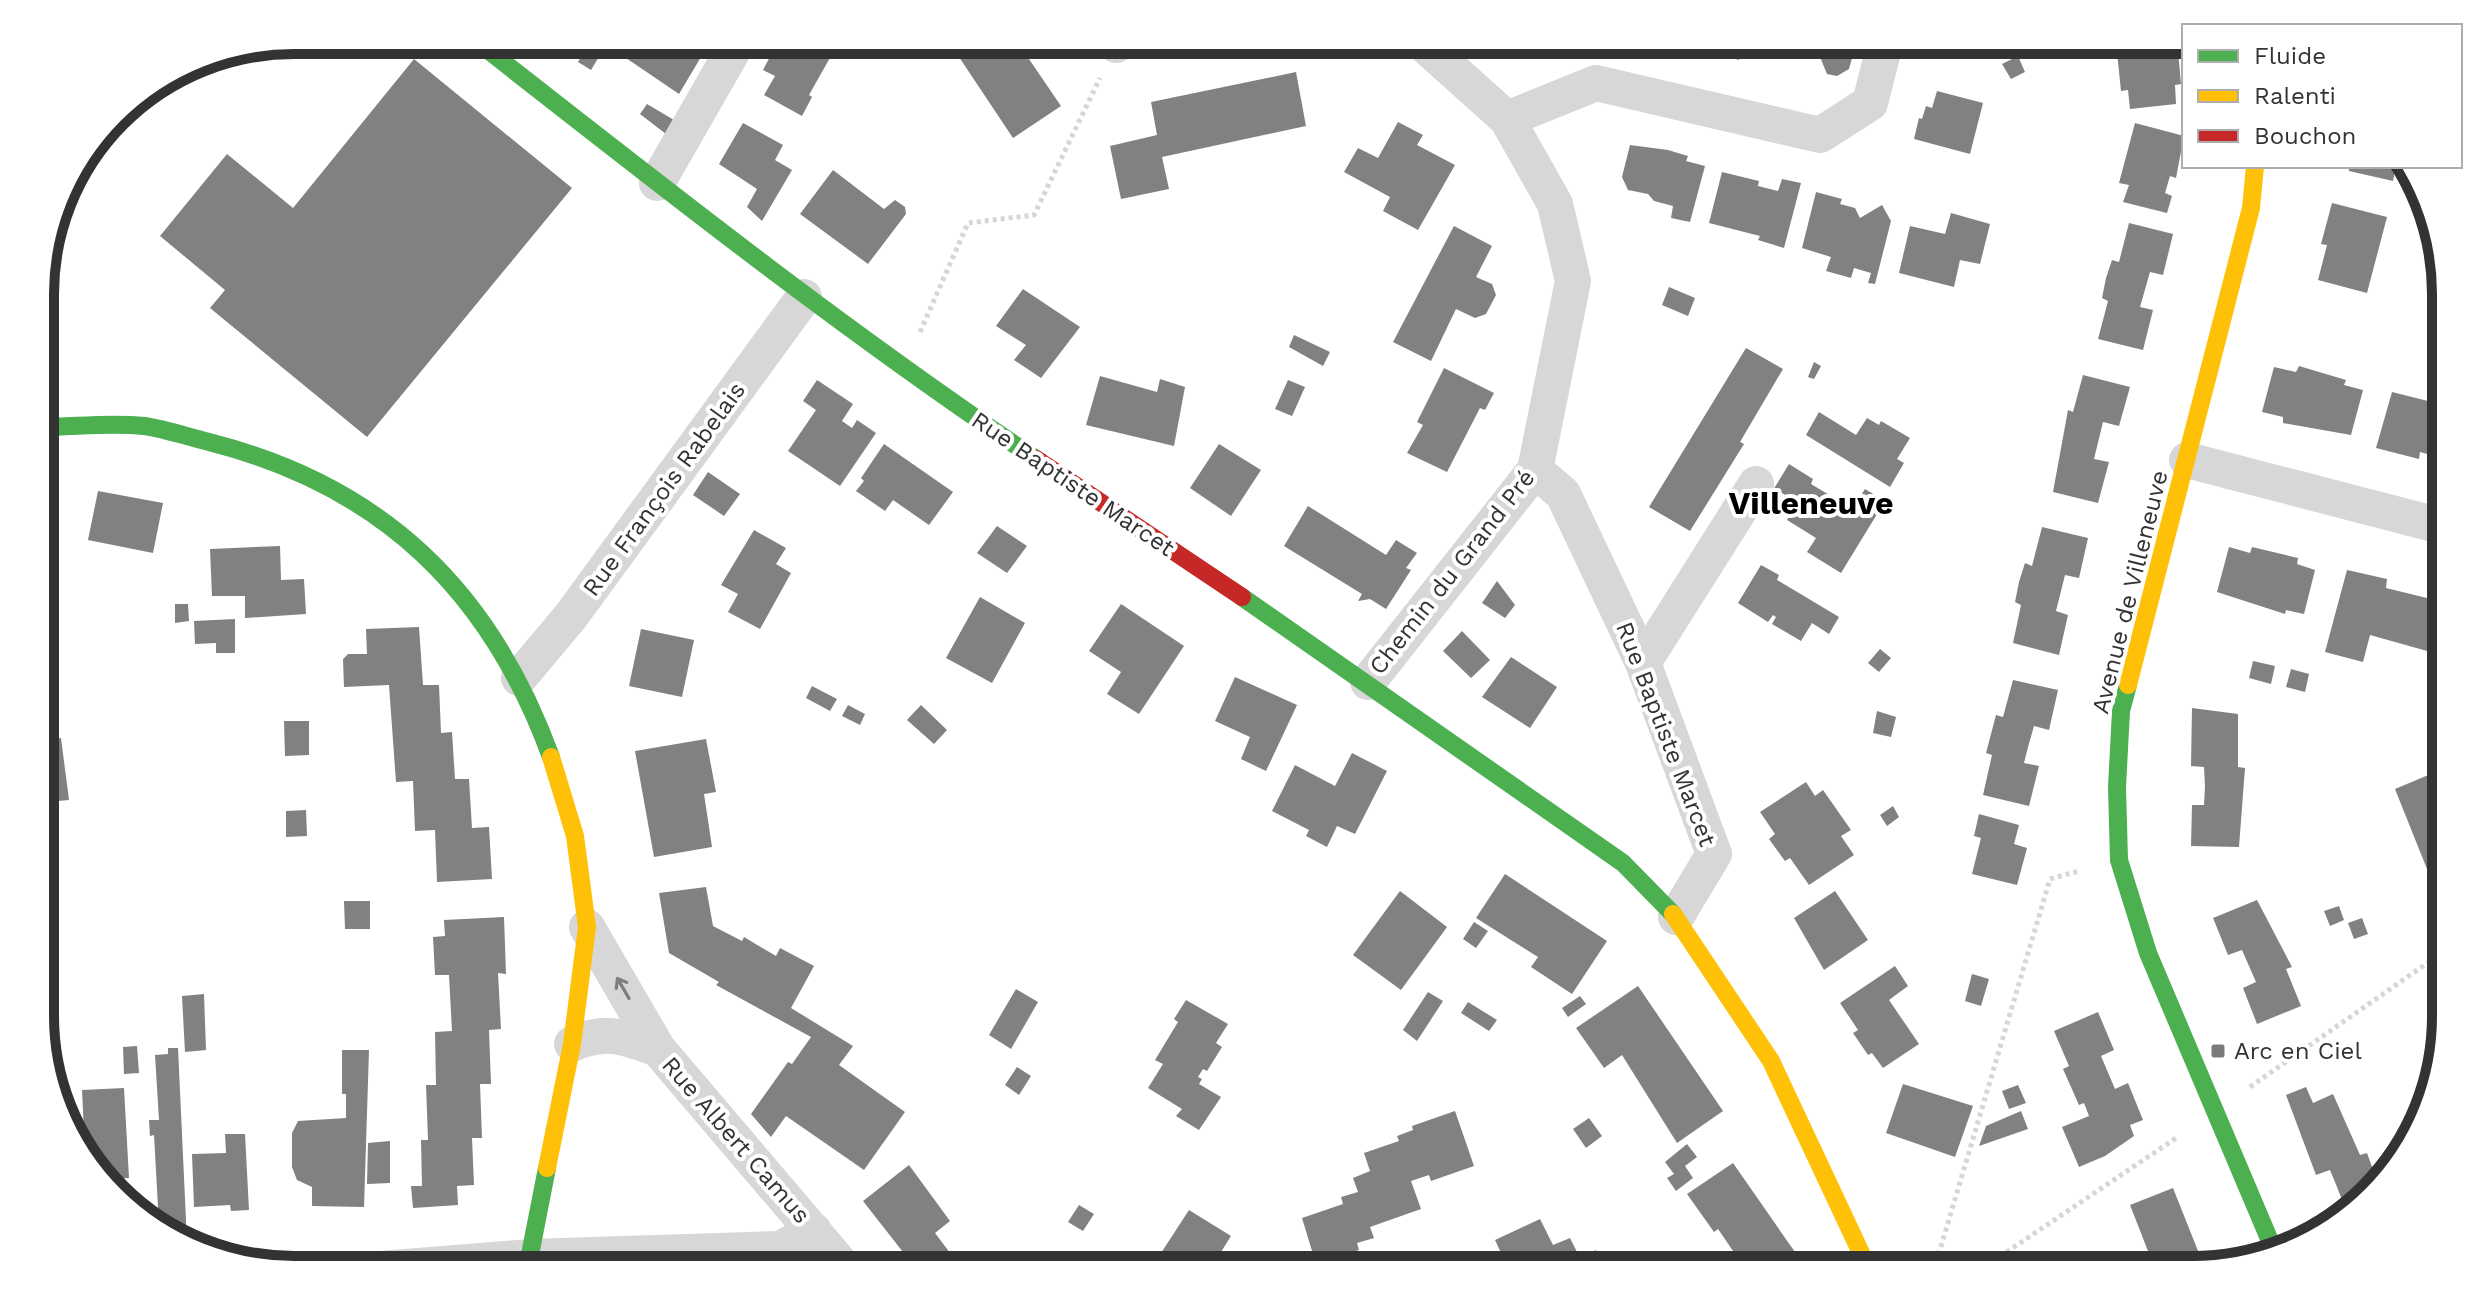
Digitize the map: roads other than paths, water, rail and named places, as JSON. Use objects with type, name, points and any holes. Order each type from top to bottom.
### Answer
[{"type":"street","name":"Chemin du Grand Pré","points":[[1368,682],[1535,470],[1573,281],[1555,204],[1507,119],[1435,54]]},
{"type":"street","points":[[1507,119],[1596,83],[1820,135],[1870,103],[1882,54]]},
{"type":"street","name":"Rue Baptiste Marcet","points":[[516,55],[657,183],[903,370],[1368,682],[1623,863],[1676,917],[1771,1061],[1862,1255]]},
{"type":"street","points":[[657,183],[731,55]]},
{"type":"street","name":"Avenue de Villeneuve","points":[[2255,168],[2251,208],[2121,711],[2117,787],[2119,860],[2148,953],[2271,1242]]},
{"type":"street","name":"Rue François Rabelais","points":[[519,678],[571,616],[804,297]]},
{"type":"street","name":"Rue Albert Camus","points":[[55,427],[144,426],[243,451],[325,483],[398,529],[457,587],[519,678],[550,754],[575,836],[587,927],[572,1044],[530,1256]]},
{"type":"street","points":[[2187,460],[2432,524]]},
{"type":"street","name":"Rue Baptiste Marcet","points":[[1535,470],[1563,494],[1643,663],[1714,854],[1676,917]]},
{"type":"street","points":[[1643,663],[1756,484]]},
{"type":"street","name":"Rue Albert Camus","points":[[587,927],[658,1049],[834,1256]]},
{"type":"street","name":"Rue Albert Camus","points":[[572,1044],[596,1034],[622,1037],[658,1049]]},
{"type":"street","name":"Rue Albert Camus","points":[[666,1256],[780,1249],[814,1231]]},
{"type":"place","name":"Arc en Ciel","points":[[2218,1051]]},
{"type":"district","name":"Villeneuve","points":[[1811,503]]}]
